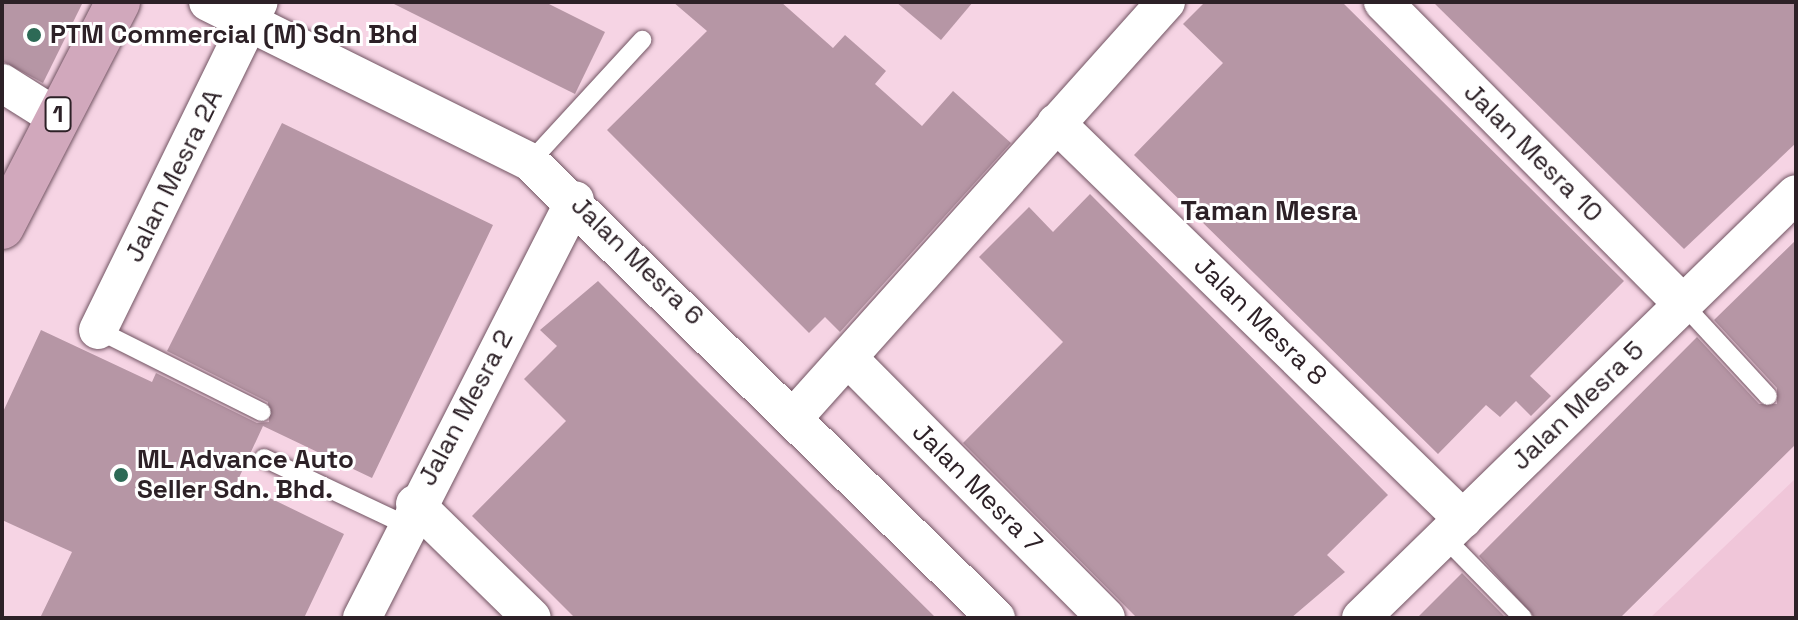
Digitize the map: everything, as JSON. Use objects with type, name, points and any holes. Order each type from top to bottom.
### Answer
[{"type":"main road","name":"1","points":[[2,227],[56,117],[118,2]]},
{"type":"street","name":"Jalan Mesra 6","points":[[208,2],[254,12],[530,162],[575,200],[996,618]]},
{"type":"street","points":[[795,416],[1166,2]]},
{"type":"street","name":"Jalan Mesra 10","points":[[1383,2],[1683,304]]},
{"type":"street","name":"Jalan Mesra 2A","points":[[98,330],[254,12]]},
{"type":"street","points":[[2,83],[56,117]]},
{"type":"street","name":"Jalan Mesra 8","points":[[1056,123],[1454,528]]},
{"type":"street","name":"Jalan Mesra 5","points":[[1361,618],[1796,194]]},
{"type":"street","name":"Jalan Mesra 2","points":[[362,618],[411,515],[575,200]]},
{"type":"street","name":"Jalan Mesra 7","points":[[848,358],[1106,618]]},
{"type":"street","points":[[411,515],[532,618]]},
{"type":"lane","points":[[530,162],[642,40]]},
{"type":"lane","points":[[1683,304],[1768,396]]},
{"type":"lane","points":[[98,330],[262,412]]},
{"type":"lane","points":[[264,458],[411,515]]},
{"type":"lane","points":[[1454,528],[1523,618]]},
{"type":"shaded area","points":[[1796,478],[1796,618],[1650,618]]},
{"type":"building","name":"PTM Commercial (M) Sdn Bhd","points":[[2,2],[83,2],[43,83],[2,61]]},
{"type":"building","points":[[390,2],[545,2],[605,32],[575,94]]},
{"type":"building","points":[[673,2],[781,2],[833,48],[845,35],[886,71],[875,84],[922,126],[953,91],[1011,143],[840,332],[825,317],[809,333],[607,130],[707,31]]},
{"type":"building","points":[[896,2],[973,2],[941,40]]},
{"type":"building","points":[[1205,2],[1342,2],[1624,281],[1530,376],[1551,396],[1531,416],[1516,401],[1500,417],[1486,405],[1438,454],[1134,155],[1223,63],[1183,24]]},
{"type":"building","points":[[1433,2],[1796,2],[1796,143],[1684,249]]},
{"type":"building","points":[[282,123],[493,225],[372,478],[263,426],[237,482],[344,534],[304,618],[40,618],[72,552],[2,520],[2,414],[41,330],[152,382],[156,373],[257,423],[269,422],[268,402],[167,351]]},
{"type":"building","points":[[1090,194],[1388,495],[1327,555],[1345,572],[1291,618],[1137,618],[963,443],[1063,342],[979,257],[1029,207],[1053,232]]},
{"type":"building","points":[[1796,240],[1796,444],[1620,618],[1535,618],[1479,556],[1697,337],[1759,404],[1777,404],[1777,388],[1714,320]]},
{"type":"building","points":[[598,281],[936,618],[575,618],[472,516],[566,421],[524,379],[557,346],[540,330]]},
{"type":"building","points":[[1462,573],[1506,618],[1417,618]]},
{"type":"place","name":"PTM Commercial (M) Sdn Bhd","points":[[34,35]]},
{"type":"place","name":"ML Advance Auto Seller Sdn. Bhd.","points":[[121,475]]},
{"type":"district","name":"Taman Mesra","points":[[1269,210]]}]
